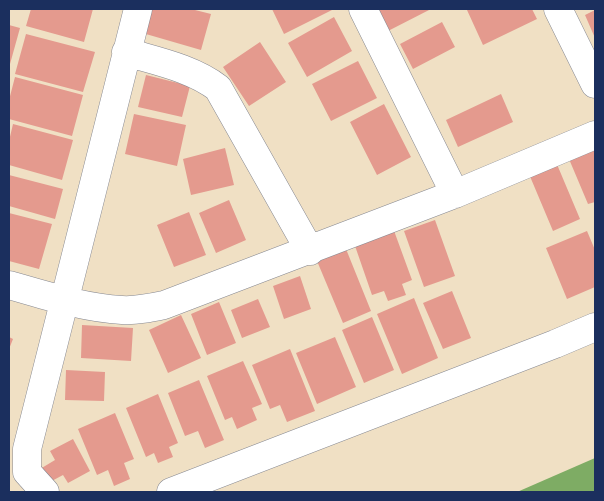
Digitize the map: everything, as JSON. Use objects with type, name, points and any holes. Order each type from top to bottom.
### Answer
[{"type":"street","points":[[45,492],[26,472],[27,449],[138,9]]},
{"type":"street","points":[[363,9],[455,194]]},
{"type":"street","points":[[558,9],[595,84]]},
{"type":"street","points":[[126,52],[195,74],[208,80],[218,88],[310,250]]},
{"type":"street","points":[[9,285],[64,301],[122,310],[142,310],[164,305],[455,194],[595,135]]},
{"type":"street","points":[[172,492],[556,344],[595,327]]},
{"type":"green space","points":[[595,458],[595,492],[517,492]]},
{"type":"building","points":[[31,9],[93,9],[84,42],[26,26]]},
{"type":"building","points":[[146,9],[191,9],[211,14],[201,50],[139,32]]},
{"type":"building","points":[[272,9],[334,9],[284,34]]},
{"type":"building","points":[[376,9],[431,9],[388,31]]},
{"type":"building","points":[[532,9],[537,19],[483,45],[467,10]]},
{"type":"building","points":[[595,10],[595,38],[585,15]]},
{"type":"building","points":[[334,17],[352,51],[307,77],[288,43]]},
{"type":"building","points":[[442,22],[455,47],[413,69],[400,44]]},
{"type":"building","points":[[9,25],[20,28],[10,64],[9,63]]},
{"type":"building","points":[[26,34],[95,52],[83,92],[15,74]]},
{"type":"building","points":[[260,42],[286,82],[249,106],[223,67]]},
{"type":"building","points":[[358,61],[377,98],[331,121],[312,84]]},
{"type":"building","points":[[146,75],[190,86],[182,117],[138,107]]},
{"type":"building","points":[[15,77],[83,95],[72,136],[9,119],[9,100]]},
{"type":"building","points":[[501,94],[513,122],[458,147],[446,120]]},
{"type":"building","points":[[384,104],[411,157],[377,175],[350,122]]},
{"type":"building","points":[[134,114],[186,125],[177,166],[125,154]]},
{"type":"building","points":[[13,124],[73,140],[62,180],[9,165],[9,141]]},
{"type":"building","points":[[225,148],[234,185],[191,195],[183,159]]},
{"type":"building","points":[[595,148],[595,202],[588,204],[569,159]]},
{"type":"building","points":[[556,162],[580,219],[553,231],[529,174]]},
{"type":"building","points":[[9,175],[63,189],[55,219],[9,206]]},
{"type":"building","points":[[229,200],[246,240],[216,253],[199,213]]},
{"type":"building","points":[[189,212],[206,255],[174,267],[157,225]]},
{"type":"building","points":[[9,213],[52,224],[39,269],[9,261]]},
{"type":"building","points":[[435,220],[455,276],[424,287],[404,231]]},
{"type":"building","points":[[393,228],[412,280],[402,284],[406,295],[388,301],[384,291],[372,295],[354,243]]},
{"type":"building","points":[[587,231],[595,250],[595,287],[567,299],[546,248]]},
{"type":"building","points":[[346,249],[371,311],[343,323],[317,261]]},
{"type":"building","points":[[300,276],[311,309],[284,319],[273,286]]},
{"type":"building","points":[[452,291],[471,338],[443,349],[423,303]]},
{"type":"building","points":[[414,298],[438,358],[402,374],[377,314]]},
{"type":"building","points":[[258,299],[270,327],[242,338],[231,310]]},
{"type":"building","points":[[219,302],[236,343],[207,355],[191,314]]},
{"type":"building","points":[[181,315],[201,358],[168,373],[149,330]]},
{"type":"building","points":[[372,317],[394,370],[364,383],[342,330]]},
{"type":"building","points":[[82,325],[133,328],[131,361],[81,358]]},
{"type":"building","points":[[9,337],[13,339],[9,349]]},
{"type":"building","points":[[335,337],[356,387],[317,404],[296,353]]},
{"type":"building","points":[[290,349],[315,411],[287,422],[280,405],[270,409],[252,365]]},
{"type":"building","points":[[243,361],[262,404],[252,408],[257,420],[237,429],[232,417],[225,420],[207,376]]},
{"type":"building","points":[[66,370],[105,372],[104,401],[65,400]]},
{"type":"building","points":[[199,380],[224,440],[205,448],[198,431],[185,436],[168,393]]},
{"type":"building","points":[[158,394],[178,443],[169,447],[173,457],[158,463],[154,453],[146,457],[126,408]]},
{"type":"building","points":[[115,413],[134,459],[124,463],[130,479],[114,486],[108,470],[97,475],[78,429]]},
{"type":"building","points":[[73,439],[90,471],[68,483],[63,475],[48,483],[40,469],[55,460],[50,451]]}]
